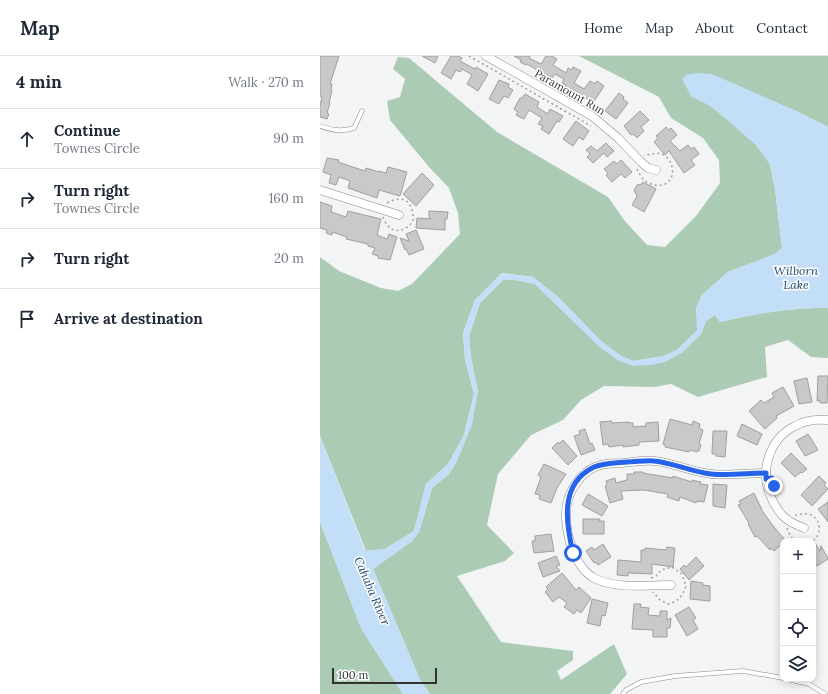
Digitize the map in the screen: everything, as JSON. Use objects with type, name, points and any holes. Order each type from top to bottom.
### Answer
[{"type":"street","name":"Paramount Run","points":[[486,56],[592,116],[614,134],[648,168],[656,170]]},
{"type":"street","points":[[320,190],[399,215]]},
{"type":"street","points":[[804,528],[792,523],[782,515],[770,494],[767,484],[766,464],[769,455],[779,440],[794,426],[804,422],[828,420]]},
{"type":"street","points":[[671,585],[620,585],[596,579],[588,573],[573,553],[566,516],[567,504],[577,481],[586,472],[595,467],[606,464],[654,461],[712,474],[766,473]]},
{"type":"lane","points":[[320,126],[335,131],[345,131],[354,128],[362,111]]},
{"type":"lane","points":[[622,694],[626,690],[641,682],[675,676],[743,671],[780,677]]},
{"type":"lane","points":[[800,682],[809,684],[825,694]]},
{"type":"path","points":[[792,515],[809,514],[816,519],[820,532],[819,536],[816,538]]},
{"type":"path","points":[[651,578],[656,576],[661,570],[672,568],[682,574],[686,586],[681,598],[668,604],[660,600],[652,592]]},
{"type":"green space","points":[[579,56],[828,56],[828,127],[792,109],[691,96],[709,105],[725,117],[757,146],[770,164],[775,189],[782,248],[775,254],[728,272],[702,295],[696,308],[698,330],[677,350],[664,356],[633,361],[621,356],[601,341],[558,297],[533,277],[502,273],[475,300],[463,333],[465,360],[474,394],[464,435],[448,464],[426,484],[414,531],[385,549],[366,551],[320,436],[320,257],[339,271],[381,288],[398,291],[412,284],[460,234],[458,213],[449,188],[429,167],[390,120],[387,101],[400,97],[405,79],[393,69],[398,57],[409,58],[497,132],[608,197],[624,220],[647,245],[665,247],[696,216],[720,183],[719,160],[703,138],[671,118],[659,97]]},
{"type":"green space","points":[[503,280],[516,280],[535,284],[600,347],[618,360],[665,362],[701,334],[706,321],[715,315],[720,322],[773,312],[828,308],[828,358],[811,357],[788,340],[765,347],[767,377],[698,397],[671,384],[654,387],[604,386],[581,400],[563,420],[531,435],[498,474],[487,525],[514,553],[505,561],[457,576],[501,642],[573,651],[573,660],[557,671],[561,680],[614,644],[627,674],[610,694],[430,694],[421,682],[373,569],[412,541],[419,532],[432,488],[449,474],[457,461],[478,392],[471,358],[469,336],[480,303]]},
{"type":"green space","points":[[320,522],[361,628],[403,694],[320,694]]},
{"type":"water","name":"Wilborn Lake","points":[[696,73],[712,74],[792,109],[828,127],[828,308],[773,312],[720,322],[715,315],[706,321],[701,334],[682,353],[665,362],[651,365],[632,366],[618,360],[600,347],[535,284],[516,280],[503,280],[480,303],[469,335],[471,358],[478,392],[472,425],[457,461],[449,474],[432,488],[419,532],[412,541],[373,569],[421,682],[430,694],[403,694],[361,628],[320,522],[320,436],[365,551],[385,549],[414,531],[426,484],[448,464],[464,435],[474,394],[465,360],[463,333],[475,300],[502,273],[533,277],[558,297],[601,341],[621,356],[633,361],[664,356],[677,350],[697,330],[696,308],[702,295],[728,272],[775,254],[782,248],[775,189],[770,164],[757,146],[725,118],[709,105],[691,96],[682,79],[686,75]]},
{"type":"building","points":[[320,56],[339,56],[330,84],[332,84],[332,90],[327,119],[320,117],[322,97],[320,96]]},
{"type":"building","points":[[422,56],[438,56],[435,63]]},
{"type":"building","points":[[451,56],[458,56],[462,58],[460,61],[475,69],[476,67],[488,74],[478,91],[467,84],[472,75],[462,69],[460,72],[456,70],[451,79],[441,73]]},
{"type":"building","points":[[514,56],[530,56],[529,58],[541,64],[546,56],[552,56],[557,59],[553,65],[566,73],[568,68],[572,70],[573,67],[581,71],[574,83],[584,89],[590,81],[595,84],[597,81],[604,86],[593,103],[571,89],[565,87],[566,85],[562,83],[564,79],[555,74],[552,78],[548,76],[547,78],[536,72],[537,70],[527,64],[526,65],[520,62],[521,60]]},
{"type":"building","points":[[499,80],[509,84],[508,87],[513,90],[508,98],[504,96],[499,104],[489,99]]},
{"type":"building","points":[[619,93],[628,103],[616,119],[605,111]]},
{"type":"building","points":[[525,94],[539,102],[537,107],[548,114],[550,109],[563,116],[559,122],[557,121],[549,134],[541,129],[543,126],[538,124],[542,118],[529,110],[524,119],[516,115],[518,112],[514,109],[520,98],[522,98]]},
{"type":"building","points":[[640,111],[649,120],[641,127],[644,131],[637,138],[633,134],[631,135],[624,126]]},
{"type":"building","points":[[576,121],[589,131],[583,140],[579,137],[573,146],[563,139]]},
{"type":"building","points":[[666,127],[669,130],[671,128],[677,135],[670,141],[680,151],[688,145],[691,149],[694,147],[699,154],[691,160],[695,165],[684,173],[669,151],[665,155],[654,142],[658,138],[656,136]]},
{"type":"building","points":[[606,143],[614,151],[607,157],[604,153],[593,163],[587,157],[590,154],[586,150],[591,146],[597,151]]},
{"type":"building","points":[[327,158],[339,160],[338,162],[365,171],[366,168],[386,173],[388,167],[407,172],[400,196],[379,190],[377,198],[348,188],[350,181],[339,177],[336,185],[329,183],[331,175],[323,172]]},
{"type":"building","points":[[621,160],[632,172],[625,178],[621,174],[612,182],[606,175],[608,173],[604,169],[614,161],[617,164]]},
{"type":"building","points":[[422,173],[434,185],[416,206],[403,194]]},
{"type":"building","points":[[643,182],[656,189],[644,212],[632,205],[637,196],[634,190],[637,185],[642,184]]},
{"type":"building","points":[[320,202],[332,206],[331,212],[346,217],[348,211],[381,219],[377,235],[387,239],[389,234],[397,237],[390,260],[378,258],[378,256],[372,254],[375,248],[368,246],[368,244],[346,239],[347,237],[332,232],[332,235],[326,233],[327,230],[320,228]]},
{"type":"building","points":[[429,211],[448,212],[447,219],[445,219],[445,230],[416,228],[417,218],[431,219],[429,217]]},
{"type":"building","points":[[416,230],[424,249],[409,255],[400,238],[409,241],[406,234]]},
{"type":"building","points":[[818,376],[828,376],[827,403],[820,403],[820,400],[817,401]]},
{"type":"building","points":[[807,378],[812,402],[799,404],[794,381]]},
{"type":"building","points":[[783,387],[794,406],[776,416],[777,418],[765,429],[749,411],[761,400],[764,403],[774,397],[772,393]]},
{"type":"building","points":[[670,419],[692,425],[693,421],[700,424],[699,428],[703,430],[699,444],[701,445],[699,451],[697,452],[690,450],[689,452],[665,447],[663,444]]},
{"type":"building","points":[[612,421],[612,423],[633,423],[633,427],[646,426],[646,423],[658,422],[659,441],[639,442],[639,445],[623,447],[623,445],[609,447],[608,444],[603,445],[600,422]]},
{"type":"building","points":[[742,424],[762,434],[757,445],[737,436]]},
{"type":"building","points":[[585,429],[590,444],[592,443],[595,450],[581,455],[574,436],[580,434],[579,431]]},
{"type":"building","points":[[713,431],[727,431],[725,457],[712,454]]},
{"type":"building","points":[[808,434],[818,450],[805,456],[796,441]]},
{"type":"building","points":[[563,440],[577,456],[568,465],[552,448],[558,442],[559,444]]},
{"type":"building","points":[[791,453],[807,469],[795,477],[781,463]]},
{"type":"building","points":[[544,464],[566,474],[557,488],[551,503],[539,499],[540,495],[535,494],[541,477],[538,475]]},
{"type":"building","points":[[634,472],[643,472],[673,478],[673,476],[708,485],[704,502],[697,501],[696,503],[680,497],[679,501],[667,497],[668,494],[644,490],[621,491],[623,499],[610,503],[605,486],[607,485],[606,481],[615,478],[616,483],[627,480],[627,474],[634,474]]},
{"type":"building","points":[[819,476],[826,483],[824,485],[828,489],[812,506],[801,495]]},
{"type":"building","points":[[713,484],[727,485],[725,508],[713,506]]},
{"type":"building","points":[[754,493],[763,512],[783,538],[780,538],[780,546],[774,551],[771,548],[770,550],[757,536],[755,537],[748,524],[749,523],[738,505],[741,504],[739,501]]},
{"type":"building","points":[[588,494],[608,506],[602,516],[582,505]]},
{"type":"building","points":[[828,502],[828,522],[818,509]]},
{"type":"building","points":[[583,519],[600,519],[599,521],[604,521],[604,534],[583,534]]},
{"type":"building","points":[[551,534],[554,551],[534,553],[532,541],[535,541],[535,536]]},
{"type":"building","points":[[603,544],[611,557],[598,565],[595,562],[594,563],[586,551],[592,547],[594,550]]},
{"type":"building","points":[[816,545],[820,551],[821,546],[828,558],[817,566]]},
{"type":"building","points":[[667,547],[675,548],[673,567],[652,564],[652,574],[628,573],[628,576],[617,575],[618,560],[641,562],[641,550],[645,550],[645,548],[666,550]]},
{"type":"building","points":[[556,556],[560,565],[556,566],[560,571],[543,577],[538,563]]},
{"type":"building","points":[[696,557],[704,566],[689,580],[680,569],[684,565],[686,567]]},
{"type":"building","points":[[562,573],[576,590],[579,587],[591,598],[581,613],[577,610],[574,614],[564,607],[567,603],[559,597],[553,602],[545,592],[548,589],[546,587]]},
{"type":"building","points":[[691,581],[710,586],[710,601],[690,599]]},
{"type":"building","points":[[592,599],[608,603],[605,616],[602,615],[600,626],[587,623]]},
{"type":"building","points":[[634,604],[641,604],[640,607],[649,608],[648,615],[660,616],[660,611],[667,611],[667,620],[671,618],[670,628],[667,628],[667,637],[653,637],[653,630],[632,629]]},
{"type":"building","points":[[689,607],[696,618],[693,620],[698,629],[687,636],[675,615]]},
{"type":"route","points":[[573,553],[566,516],[567,504],[577,481],[586,472],[595,467],[606,464],[654,461],[712,474],[766,473],[766,479],[772,478],[774,486]]},
{"type":"water label","name":"Cahaba River","points":[[372,591]]}]
